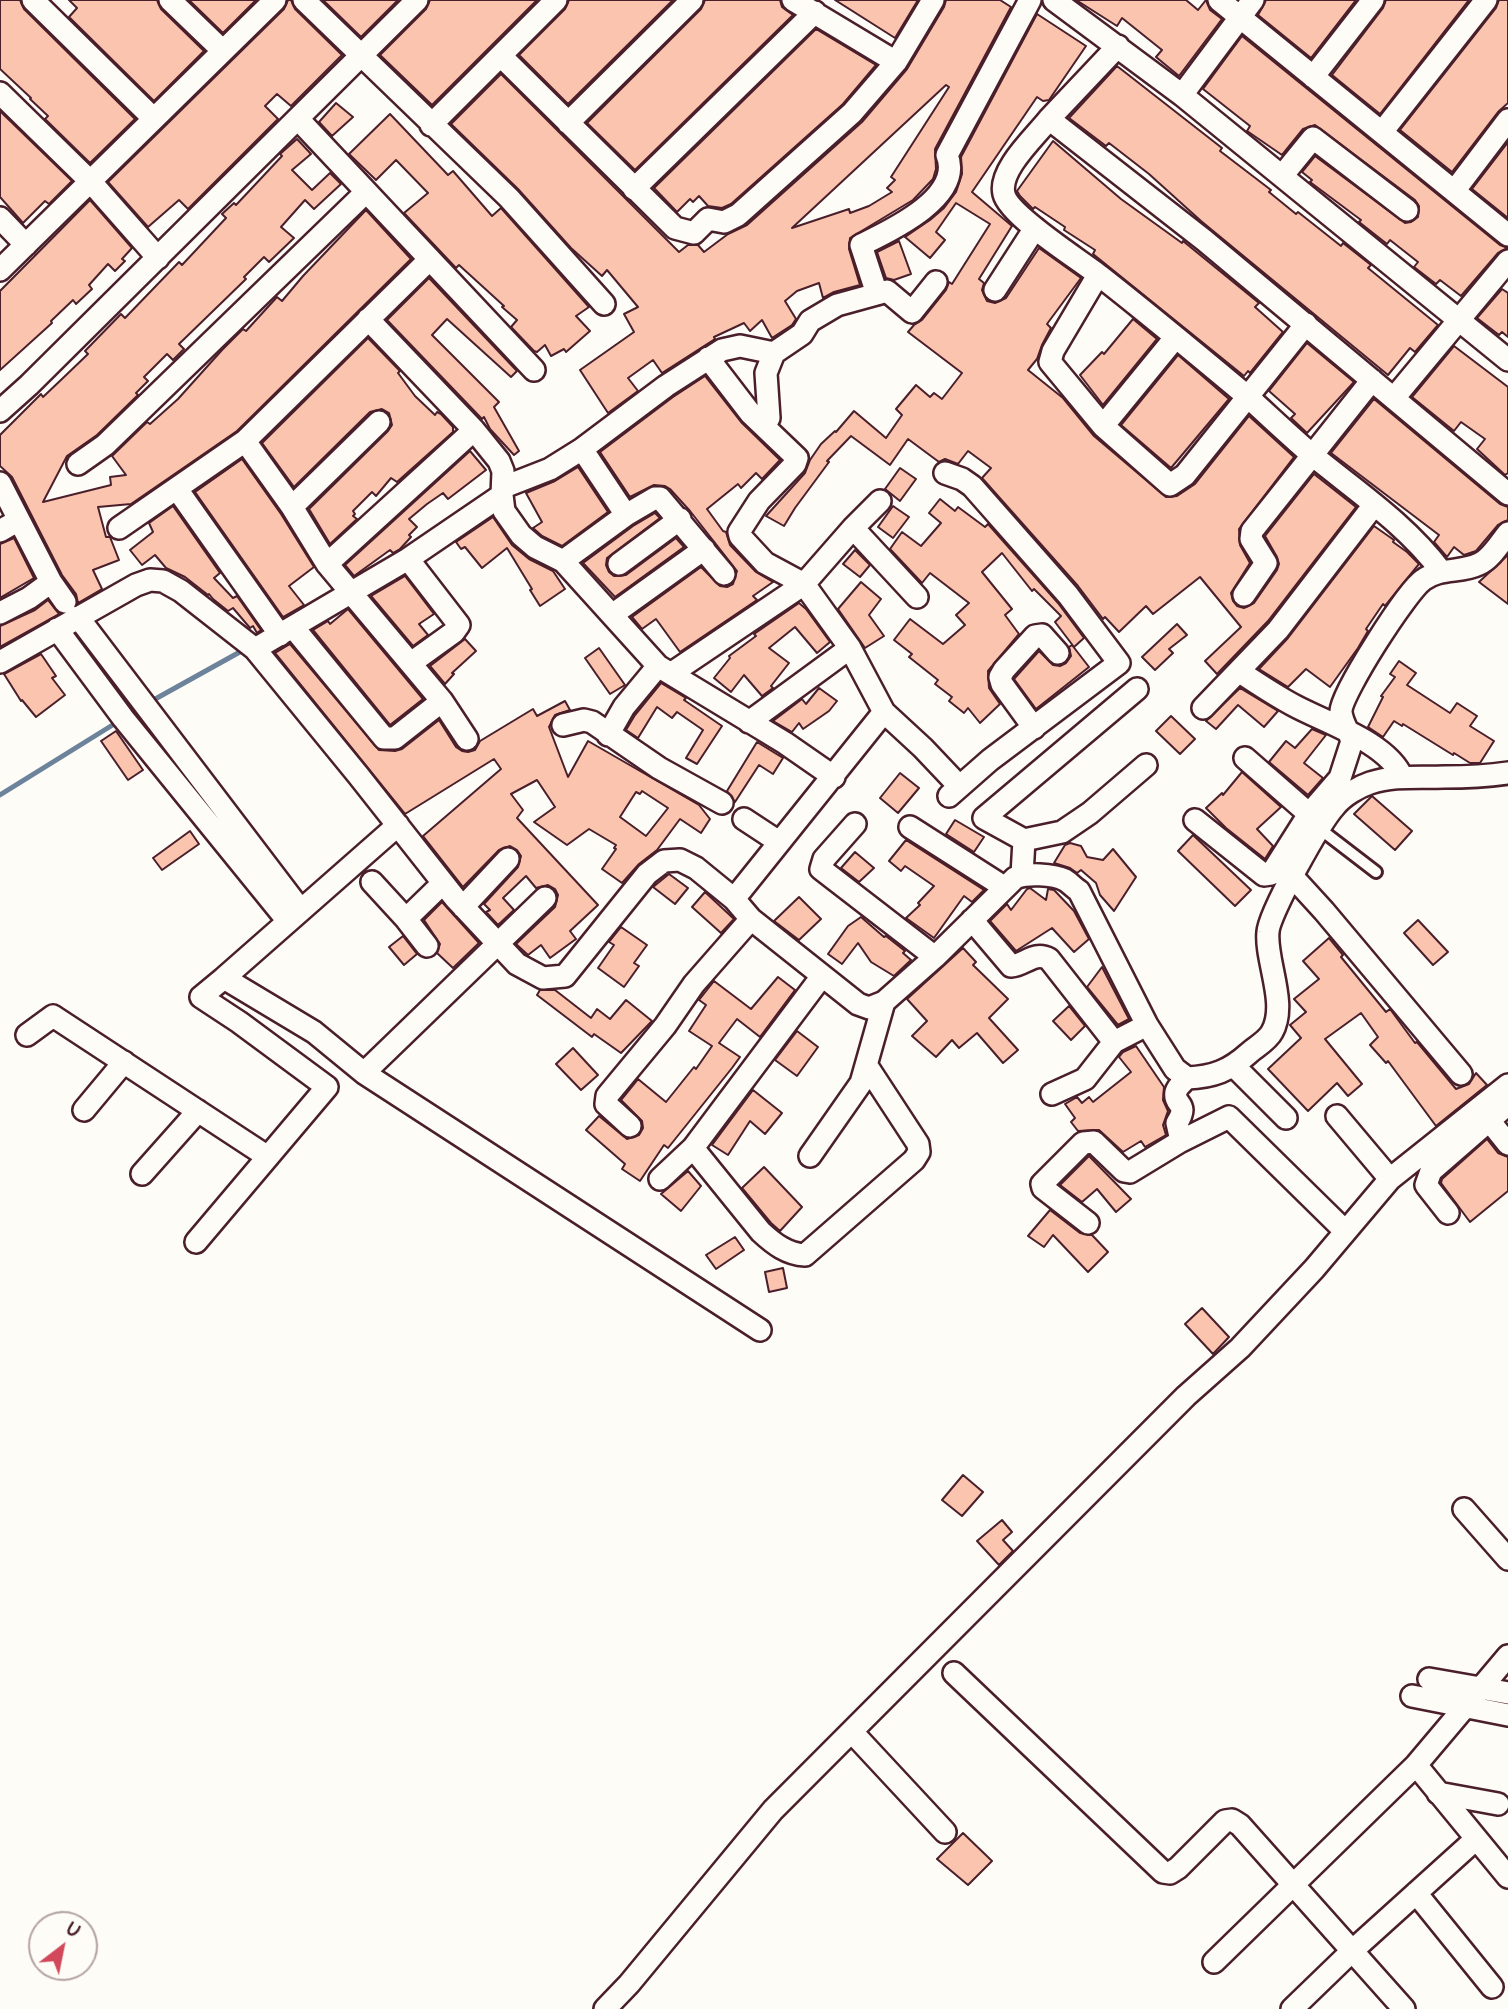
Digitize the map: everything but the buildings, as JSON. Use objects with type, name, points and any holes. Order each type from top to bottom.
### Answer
[{"type":"street","points":[[33,0],[154,119]]},
{"type":"street","points":[[170,0],[223,51]]},
{"type":"street","points":[[0,270],[275,0]]},
{"type":"street","points":[[304,0],[509,198],[604,303]]},
{"type":"street","points":[[0,411],[159,258],[417,0]]},
{"type":"street","points":[[431,125],[556,0]]},
{"type":"street","points":[[568,124],[692,0]]},
{"type":"street","points":[[793,0],[896,62]]},
{"type":"street","points":[[501,56],[675,228],[694,233],[708,219],[727,222],[738,215],[852,113],[896,62],[933,0]]},
{"type":"street","points":[[877,294],[861,245],[933,203],[950,172],[947,155],[1030,0]]},
{"type":"street","points":[[1054,0],[1182,95],[1508,360]]},
{"type":"street","points":[[1219,0],[1508,235]]},
{"type":"street","points":[[1182,95],[1253,0]]},
{"type":"street","points":[[1313,77],[1373,0]]},
{"type":"street","points":[[1382,132],[1486,0]]},
{"type":"street","points":[[634,189],[815,12]]},
{"type":"street","points":[[1110,40],[1009,168],[1003,180],[1003,193],[1007,203],[1248,397],[1424,549],[1441,571]]},
{"type":"street","points":[[0,93],[90,182],[159,258]]},
{"type":"street","points":[[1049,119],[1204,240],[1508,494]]},
{"type":"street","points":[[299,120],[534,370]]},
{"type":"street","points":[[1455,190],[1508,120]]},
{"type":"street","points":[[1282,176],[1313,138],[1407,210]]},
{"type":"street","points":[[78,464],[105,445],[365,193]]},
{"type":"street","points":[[0,218],[26,245]]},
{"type":"street","points":[[995,289],[1035,228]]},
{"type":"street","points":[[119,528],[245,441],[430,259]]},
{"type":"street","points":[[1394,398],[1508,261]]},
{"type":"street","points":[[1098,275],[1050,358],[1054,369],[1103,426],[1170,485],[1185,475],[1306,324]]},
{"type":"street","points":[[764,426],[769,418],[766,373],[774,353],[802,334],[810,321],[837,305],[887,291],[912,312],[936,282]]},
{"type":"street","points":[[368,319],[474,430],[499,461],[503,471],[504,511],[521,535],[535,547],[563,561],[665,670],[834,777]]},
{"type":"street","points":[[1103,426],[1175,338]]},
{"type":"street","points":[[251,646],[408,559],[503,491],[550,469],[582,450],[658,392],[722,350],[740,346],[774,353]]},
{"type":"street","points":[[708,358],[751,414],[797,458],[795,464],[759,501],[739,532],[740,536],[762,560],[804,584],[850,648],[884,712],[923,748],[958,788],[990,760],[1119,663],[1068,595],[972,486],[962,479],[944,473]]},
{"type":"street","points":[[1244,595],[1266,563],[1252,542],[1251,534],[1372,380]]},
{"type":"street","points":[[292,507],[379,422]]},
{"type":"street","points":[[327,564],[474,430]]},
{"type":"street","points":[[245,441],[292,507],[327,564],[442,701],[467,739]]},
{"type":"street","points":[[582,450],[626,515]]},
{"type":"street","points":[[0,483],[51,582],[294,915]]},
{"type":"street","points":[[177,489],[280,629],[384,738],[395,738],[442,701]]},
{"type":"street","points":[[563,561],[626,515],[655,498],[660,498],[724,574]]},
{"type":"street","points":[[608,735],[624,707],[665,670],[804,584],[880,501]]},
{"type":"street","points":[[1203,708],[1278,630],[1374,505]]},
{"type":"street","points":[[619,564],[680,519]]},
{"type":"street","points":[[0,531],[19,520]]},
{"type":"street","points":[[853,528],[917,597]]},
{"type":"street","points":[[910,827],[997,880],[1056,877],[1065,880],[1079,891],[1147,1024],[1175,1069],[1187,1078],[1217,1075],[1234,1066],[1272,1032],[1276,1017],[1276,990],[1268,930],[1315,822],[1340,778],[1352,747],[1341,712],[1353,679],[1420,581],[1441,571],[1478,565],[1486,560],[1508,533]]},
{"type":"street","points":[[612,615],[704,549]]},
{"type":"street","points":[[408,559],[459,625],[454,632],[411,663]]},
{"type":"street","points":[[0,662],[57,629],[71,610],[150,580],[163,581],[181,591],[251,646],[463,907],[517,964],[543,978],[565,976],[647,874],[658,865],[672,860],[687,863],[734,899],[751,919],[822,976],[858,1004],[869,1008],[884,1002],[1013,881],[1024,840]]},
{"type":"street","points":[[0,613],[29,598],[51,582]]},
{"type":"street","points":[[57,629],[123,718],[294,915]]},
{"type":"street","points":[[1034,728],[1002,684],[1000,677],[1035,636],[1042,635],[1058,653]]},
{"type":"street","points":[[750,722],[850,648]]},
{"type":"street","points":[[1240,672],[1270,692],[1366,741],[1386,755],[1402,777]]},
{"type":"street","points":[[1137,689],[984,818],[1024,840],[1062,831],[1090,813],[1146,765]]},
{"type":"street","points":[[734,899],[884,712]]},
{"type":"street","points":[[563,725],[584,720],[592,722],[659,768],[722,803]]},
{"type":"street","points":[[1245,758],[1315,822]]},
{"type":"street","points":[[1195,820],[1267,876],[1272,874],[1315,822],[1353,791],[1370,783],[1402,777],[1503,779]]},
{"type":"street","points":[[744,819],[779,842]]},
{"type":"street","points":[[856,824],[824,859],[821,869],[935,957]]},
{"type":"street","points":[[196,1242],[327,1087],[201,997],[398,825]]},
{"type":"street","points":[[463,907],[508,859]]},
{"type":"street","points":[[1292,876],[1461,1074]]},
{"type":"street","points":[[372,882],[427,946]]},
{"type":"street","points":[[406,919],[443,883]]},
{"type":"street","points":[[365,1073],[491,936],[545,898]]},
{"type":"street","points":[[630,1126],[606,1104],[607,1096],[665,1026],[694,985],[751,919]]},
{"type":"street","points":[[972,920],[1011,966],[1036,956],[1049,959],[1114,1042]]},
{"type":"street","points":[[660,1179],[693,1148],[822,976]]},
{"type":"street","points":[[223,978],[314,1032],[365,1073],[760,1330]]},
{"type":"street","points":[[810,1156],[857,1091],[884,1002]]},
{"type":"street","points":[[27,1035],[53,1016],[268,1157]]},
{"type":"street","points":[[1052,1094],[1085,1079],[1114,1042],[1147,1024]]},
{"type":"street","points":[[84,1110],[124,1062]]},
{"type":"street","points":[[693,1148],[773,1243],[794,1255],[805,1255],[914,1160],[919,1152],[918,1144],[866,1066]]},
{"type":"street","points":[[1234,1066],[1286,1118]]},
{"type":"street","points":[[1181,1141],[1177,1123],[1183,1108],[1176,1091],[1187,1078]]},
{"type":"street","points":[[605,2009],[629,1984],[773,1810],[1176,1406],[1240,1348],[1314,1269],[1390,1179],[1508,1085]]},
{"type":"street","points":[[1448,1213],[1426,1185],[1426,1179],[1431,1171],[1508,1104]]},
{"type":"street","points":[[142,1174],[198,1111]]},
{"type":"street","points":[[1337,1116],[1390,1179]]},
{"type":"street","points":[[1088,1223],[1043,1188],[1042,1184],[1083,1143],[1094,1142],[1124,1171],[1130,1172],[1181,1141],[1225,1118],[1233,1118],[1345,1231]]},
{"type":"street","points":[[1488,1119],[1508,1144]]},
{"type":"street","points":[[1464,1509],[1508,1559]]},
{"type":"street","points":[[1214,1962],[1416,1765],[1508,1656]]},
{"type":"street","points":[[954,1673],[1163,1872],[1170,1873],[1178,1867],[1225,1821],[1232,1820],[1240,1825],[1404,2009]]},
{"type":"street","points":[[1429,1679],[1508,1693]]},
{"type":"street","points":[[1412,1696],[1508,1715]]},
{"type":"street","points":[[852,1732],[945,1832]]},
{"type":"street","points":[[1416,1765],[1508,1877]]},
{"type":"street","points":[[1438,1793],[1497,1804]]},
{"type":"street","points":[[1292,2009],[1476,1839]]},
{"type":"street","points":[[1416,1893],[1492,1987]]},
{"type":"lane","points":[[1315,822],[1377,872]]},
{"type":"waterway","points":[[148,703],[247,648]]},
{"type":"waterway","points":[[0,795],[119,721]]}]
